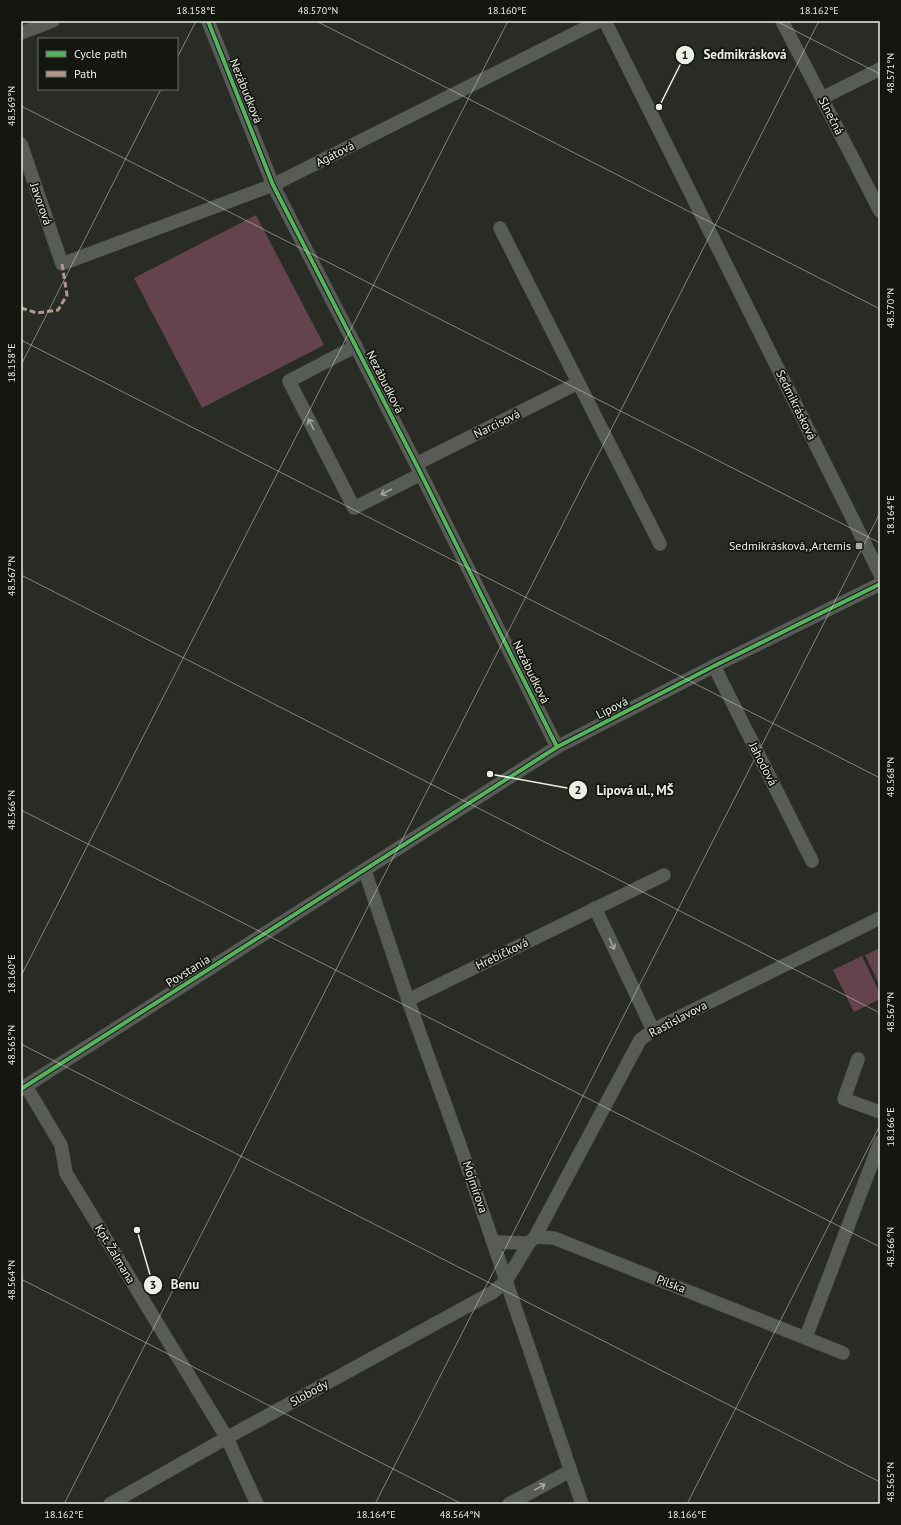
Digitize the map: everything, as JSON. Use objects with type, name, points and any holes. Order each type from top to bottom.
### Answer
[{"type":"street","points":[[21,33],[52,21]]},
{"type":"street","name":"Nezábudková","points":[[208,21],[273,185],[419,469],[557,747]]},
{"type":"street","name":"Agátová","points":[[62,264],[273,185],[599,21]]},
{"type":"street","name":"Sedmikrásková","points":[[605,21],[880,574]]},
{"type":"street","name":"Slnečná","points":[[782,21],[880,211]]},
{"type":"street","points":[[822,98],[880,69]]},
{"type":"street","name":"Javorová","points":[[21,144],[62,264]]},
{"type":"street","points":[[500,228],[660,544]]},
{"type":"street","name":"Narcisová","points":[[356,346],[289,381],[354,508],[419,469],[578,383]]},
{"type":"street","name":"Lipová","points":[[365,871],[557,747],[714,666],[880,584]]},
{"type":"street","name":"Jahodová","points":[[714,666],[812,861]]},
{"type":"street","name":"Mojmírova","points":[[365,871],[582,1504]]},
{"type":"street","name":"Povstania","points":[[24,1088],[365,871]]},
{"type":"street","name":"Hrebíčková","points":[[408,1000],[664,875]]},
{"type":"street","points":[[595,908],[653,1030]]},
{"type":"street","name":"Rastislavova","points":[[506,1281],[532,1240],[640,1040],[653,1030],[880,918]]},
{"type":"street","points":[[858,1059],[844,1099],[880,1112]]},
{"type":"street","name":"Kpt. Žalmana","points":[[24,1088],[61,1145],[66,1173],[227,1438],[258,1504]]},
{"type":"street","points":[[806,1337],[880,1142]]},
{"type":"street","name":"Pílska","points":[[532,1240],[554,1238],[843,1353]]},
{"type":"street","points":[[493,1242],[532,1240]]},
{"type":"street","name":"Slobody","points":[[110,1504],[493,1292],[506,1281]]},
{"type":"street","points":[[509,1504],[570,1470]]},
{"type":"shaded area","points":[[256,215],[324,345],[202,408],[134,278]]},
{"type":"shaded area","points":[[880,948],[880,986],[865,955]]},
{"type":"shaded area","points":[[862,956],[880,994],[880,999],[854,1012],[833,970]]},
{"type":"marked path","points":[[21,308],[37,313],[58,310],[67,295],[62,264]]},
{"type":"cycle path","points":[[208,21],[273,185],[416,464],[557,747]]},
{"type":"cycle path","points":[[21,1089],[557,747],[714,666],[880,584]]},
{"type":"place","name":"Sedmikrásková","points":[[659,107]]},
{"type":"place","name":"Sedmikrásková,,Artemis","points":[[859,546]]},
{"type":"place","name":"Lipová ul., MŠ","points":[[490,774]]},
{"type":"place","name":"Benu","points":[[137,1230]]}]
